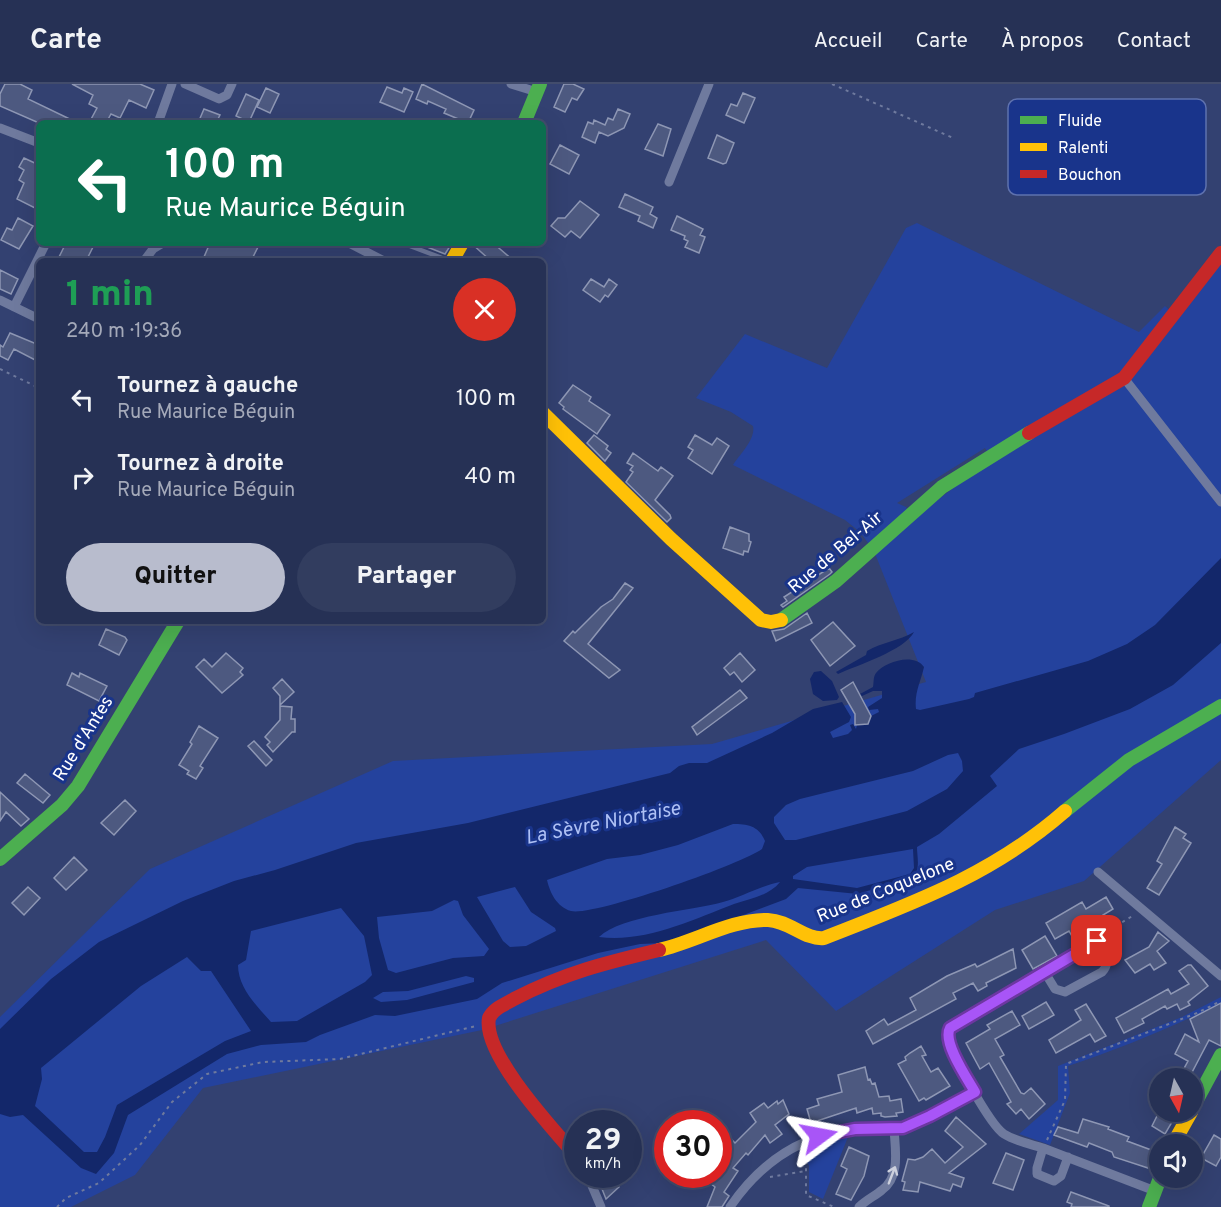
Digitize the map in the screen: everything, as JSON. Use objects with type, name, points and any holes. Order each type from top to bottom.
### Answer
[{"type":"street","points":[[159,120],[172,84]]},
{"type":"street","points":[[185,84],[219,99],[227,95],[232,84]]},
{"type":"street","points":[[511,84],[538,88],[525,120]]},
{"type":"street","points":[[669,182],[709,84]]},
{"type":"street","points":[[0,128],[36,142]]},
{"type":"street","points":[[146,258],[158,246]]},
{"type":"street","points":[[355,246],[378,258]]},
{"type":"street","points":[[1221,253],[1124,378],[1221,502]]},
{"type":"street","points":[[14,306],[36,263]]},
{"type":"street","points":[[0,300],[36,317]]},
{"type":"street","name":"Rue de Bel-Air","points":[[546,415],[671,539],[761,620],[771,622],[779,621],[836,581],[942,487],[998,451],[1124,378]]},
{"type":"street","name":"Rue d'Antes","points":[[0,859],[62,806],[78,786],[175,624]]},
{"type":"street","name":"Rue de Coquelone","points":[[488,1023],[493,1011],[532,989],[582,969],[653,952],[754,921],[783,922],[795,925],[813,939],[824,938],[960,882],[1024,846],[1136,756],[1221,706]]},
{"type":"street","points":[[1098,872],[1221,975]]},
{"type":"street","points":[[1044,971],[1055,989],[1061,992],[1068,991],[1106,968],[1107,960],[1097,941],[1044,971],[950,1028],[947,1032],[949,1043],[975,1092],[1002,1133],[1068,1157],[1149,1181]]},
{"type":"street","points":[[488,1023],[490,1034],[501,1059],[523,1092],[564,1141]]},
{"type":"street","points":[[1203,1089],[1221,1055]]},
{"type":"street","points":[[730,1207],[761,1169],[797,1145],[835,1132],[894,1128],[920,1121],[975,1092]]},
{"type":"street","points":[[860,1207],[891,1181],[896,1162],[894,1128]]},
{"type":"street","points":[[1043,1148],[1037,1174],[1054,1181],[1060,1176],[1068,1157]]},
{"type":"street","points":[[593,1188],[601,1207]]},
{"type":"street","points":[[1149,1207],[1156,1188]]},
{"type":"lane","points":[[410,246],[443,258]]},
{"type":"path","points":[[831,84],[953,138]]},
{"type":"path","points":[[0,369],[36,387]]},
{"type":"path","points":[[1097,941],[1103,934],[1143,908]]},
{"type":"path","points":[[1043,1148],[1065,1100],[1066,1064],[1197,1013],[1221,1001]]},
{"type":"path","points":[[57,1207],[66,1198],[99,1184],[140,1145],[172,1102],[207,1074],[263,1062],[340,1059],[488,1023]]},
{"type":"path","points":[[797,1145],[806,1171],[806,1195],[834,1207]]},
{"type":"path","points":[[761,1169],[770,1177],[806,1171]]},
{"type":"shaded area","points":[[917,223],[1139,332],[1165,306],[1177,317],[1221,259],[1221,760],[1084,881],[995,910],[836,1011],[766,940],[482,1030],[203,1088],[135,1175],[71,1207],[0,1207],[0,1017],[150,869],[393,761],[712,744],[926,682],[874,551],[860,532],[845,520],[733,465],[750,441],[753,426],[731,412],[696,398],[745,334],[827,368],[906,228]],"holes":[[[985,448],[992,459],[912,519],[906,507],[897,503]]]},
{"type":"shaded area","points":[[1221,997],[1221,1003],[1183,1021],[1127,1045],[1068,1066],[1070,1093],[1050,1145],[1019,1134],[1058,1100],[1058,1066],[1182,1017]]},
{"type":"shaded area","points":[[848,1137],[823,1199],[809,1192],[809,1166],[802,1150],[833,1138]]},
{"type":"water","name":"La Sèvre Niortaise","points":[[1221,558],[1221,643],[1173,685],[1130,709],[1019,749],[990,776],[997,786],[939,834],[917,847],[918,868],[912,877],[858,894],[798,888],[786,899],[693,934],[665,943],[640,944],[598,953],[502,983],[477,999],[395,1016],[375,1015],[306,1042],[261,1045],[227,1054],[128,1115],[114,1153],[96,1174],[81,1168],[23,1115],[10,1117],[0,1114],[0,1029],[51,979],[99,942],[183,901],[234,881],[356,843],[468,823],[670,773],[679,766],[689,763],[707,763],[772,733],[813,709],[842,702],[851,717],[849,722],[830,732],[833,738],[848,734],[852,730],[850,725],[853,724],[856,729],[857,725],[868,724],[871,716],[879,712],[878,709],[869,710],[868,707],[882,698],[882,691],[873,691],[862,696],[860,694],[873,687],[874,676],[880,669],[899,660],[913,660],[924,667],[916,698],[916,709],[920,710],[969,699],[974,697],[975,693],[1088,661],[1127,644],[1155,625]],"holes":[[[958,753],[962,761],[963,771],[947,789],[907,811],[796,840],[785,840],[774,823],[774,817],[786,805],[800,799],[913,771],[948,755]],[[733,824],[756,829],[765,841],[762,849],[727,866],[667,888],[607,906],[571,911],[558,903],[550,890],[547,880],[607,859],[640,855],[678,845]],[[913,849],[914,868],[910,874],[857,888],[793,879],[793,876],[807,867]],[[780,882],[770,891],[668,929],[634,937],[599,937],[610,930],[640,919],[723,902]],[[515,887],[531,912],[556,931],[526,946],[510,947],[503,941],[477,897]],[[454,900],[458,901],[463,915],[489,949],[484,956],[453,958],[396,973],[388,970],[379,938],[377,917],[432,911]],[[341,908],[364,936],[372,975],[365,982],[297,1021],[271,1022],[254,1003],[241,981],[238,965],[246,960],[251,931]],[[187,957],[201,971],[211,971],[251,1031],[225,1041],[117,1105],[97,1152],[84,1152],[35,1106],[42,1079],[41,1068],[141,986]],[[466,976],[474,978],[474,982],[407,1000],[381,1002],[373,998],[383,992],[408,991]]]},
{"type":"water","points":[[914,632],[909,639],[891,651],[838,674],[836,672],[866,655],[867,651]]},
{"type":"water","points":[[821,671],[832,681],[839,697],[837,700],[823,701],[813,694],[810,679],[814,672]]},
{"type":"building","points":[[5,84],[20,84],[32,90],[28,99],[72,120],[36,122],[0,106],[0,94]]},
{"type":"building","points":[[72,84],[140,84],[154,90],[146,108],[129,100],[120,118],[111,114],[108,120],[91,120],[97,108],[89,104],[93,95]]},
{"type":"building","points":[[422,84],[474,110],[469,120],[461,120],[444,113],[446,109],[428,101],[427,104],[416,99]]},
{"type":"building","points":[[564,84],[573,84],[584,89],[577,100],[572,98],[565,112],[554,107]]},
{"type":"building","points":[[387,87],[402,93],[404,88],[413,92],[404,112],[380,102]]},
{"type":"building","points":[[266,88],[279,94],[270,113],[257,107]]},
{"type":"building","points":[[743,93],[755,98],[744,123],[726,115],[731,104],[737,106]]},
{"type":"building","points":[[246,94],[259,100],[250,120],[236,116]]},
{"type":"building","points":[[204,109],[220,115],[218,120],[199,120]]},
{"type":"building","points":[[618,109],[630,114],[624,128],[608,136],[599,132],[595,143],[582,137],[588,122],[593,124],[594,120],[605,125],[608,118],[613,120]]},
{"type":"building","points":[[658,124],[671,129],[663,156],[645,149]]},
{"type":"building","points":[[717,135],[734,143],[726,163],[723,164],[708,158]]},
{"type":"building","points":[[560,145],[579,155],[569,174],[550,164]]},
{"type":"building","points":[[24,158],[36,164],[36,208],[17,199],[24,183],[19,180],[24,170],[19,167]]},
{"type":"building","points":[[625,194],[653,207],[650,214],[657,218],[653,228],[638,221],[640,216],[619,207]]},
{"type":"building","points":[[580,201],[599,215],[580,238],[571,231],[565,237],[551,226],[558,218],[565,218]]},
{"type":"building","points":[[677,216],[703,229],[700,235],[705,237],[699,253],[685,247],[688,241],[684,239],[685,236],[671,230]]},
{"type":"building","points":[[18,218],[33,226],[19,249],[1,240],[7,228],[12,230]]},
{"type":"building","points":[[64,246],[94,246],[88,258],[58,258]]},
{"type":"building","points":[[209,246],[258,246],[252,258],[204,257]]},
{"type":"building","points":[[425,246],[450,246],[445,254]]},
{"type":"building","points":[[474,246],[496,246],[510,258],[488,258]]},
{"type":"building","points":[[0,270],[18,279],[11,294],[0,289]]},
{"type":"building","points":[[591,279],[604,287],[609,279],[617,285],[608,297],[605,295],[600,302],[583,290]]},
{"type":"building","points":[[10,333],[36,344],[36,360],[14,349],[8,360],[0,356],[0,345],[3,347]]},
{"type":"building","points":[[573,385],[591,397],[589,401],[610,415],[597,434],[563,409],[564,407],[559,403]]},
{"type":"building","points":[[594,435],[608,446],[606,449],[611,453],[605,461],[587,443]]},
{"type":"building","points":[[695,435],[712,445],[717,438],[729,446],[712,474],[688,458],[693,450],[688,447]]},
{"type":"building","points":[[633,453],[658,471],[661,467],[673,476],[655,500],[670,515],[671,518],[667,522],[626,482],[633,472],[630,470],[633,466],[627,463]]},
{"type":"building","points":[[730,527],[749,534],[751,542],[748,552],[744,551],[743,555],[723,548]]},
{"type":"building","points":[[829,568],[832,572],[830,574],[783,607],[781,605],[787,601],[784,597]]},
{"type":"building","points":[[625,583],[633,588],[588,644],[620,670],[609,678],[564,641],[613,599]]},
{"type":"building","points":[[807,613],[812,623],[776,641],[772,631],[784,629]]},
{"type":"building","points":[[833,622],[855,646],[830,666],[811,640]]},
{"type":"building","points":[[106,629],[127,640],[119,655],[99,645]]},
{"type":"building","points":[[226,653],[243,668],[240,672],[243,675],[222,693],[196,667],[204,659],[212,667]]},
{"type":"building","points":[[740,653],[755,670],[742,682],[734,672],[730,675],[724,668]]},
{"type":"building","points":[[72,673],[79,677],[80,673],[107,686],[99,701],[67,685]]},
{"type":"building","points":[[282,679],[294,692],[280,705],[280,696],[273,688]]},
{"type":"building","points":[[853,682],[871,716],[868,724],[855,725],[855,714],[841,690]]},
{"type":"building","points":[[740,690],[747,698],[697,735],[692,727]]},
{"type":"building","points":[[280,706],[292,707],[291,719],[295,719],[295,732],[292,732],[273,752],[267,745],[270,742],[265,737],[280,720]]},
{"type":"building","points":[[199,726],[218,738],[200,766],[203,768],[196,779],[187,774],[189,771],[179,765],[192,744],[190,742]]},
{"type":"building","points":[[254,741],[272,760],[266,766],[248,746]]},
{"type":"building","points":[[25,774],[50,795],[43,803],[17,783]]},
{"type":"building","points":[[0,792],[29,819],[21,826],[6,812],[0,821]]},
{"type":"building","points":[[125,800],[136,811],[114,835],[101,823]]},
{"type":"building","points":[[1175,827],[1186,834],[1183,838],[1191,843],[1159,895],[1147,888],[1162,864],[1157,861]]},
{"type":"building","points":[[74,857],[87,870],[66,890],[54,878]]},
{"type":"building","points":[[28,887],[40,898],[24,915],[12,903]]},
{"type":"building","points":[[1106,897],[1113,909],[1103,915],[1109,925],[1092,935],[1088,929],[1073,938],[1069,931],[1055,939],[1046,923],[1082,902],[1086,909]]},
{"type":"building","points":[[1158,932],[1169,941],[1157,951],[1166,963],[1154,970],[1150,964],[1135,973],[1125,960],[1149,947]]},
{"type":"building","points":[[1045,936],[1057,956],[1033,969],[1022,950]]},
{"type":"building","points":[[1013,949],[1016,968],[986,983],[987,986],[978,991],[973,983],[953,993],[956,999],[873,1044],[866,1031],[884,1019],[888,1025],[916,1010],[910,998],[947,976],[975,964],[977,967]]},
{"type":"building","points":[[1191,965],[1208,986],[1188,1002],[1190,1005],[1180,1010],[1177,1004],[1167,1009],[1165,1006],[1142,1019],[1144,1023],[1124,1033],[1116,1018],[1168,989],[1171,994],[1189,984],[1179,971]]},
{"type":"building","points":[[1046,1002],[1054,1015],[1029,1029],[1022,1016]]},
{"type":"building","points":[[1221,1003],[1221,1046],[1209,1040],[1194,1068],[1184,1068],[1188,1061],[1175,1054],[1185,1034],[1199,1042],[1190,1019]]},
{"type":"building","points":[[1086,1004],[1106,1036],[1095,1042],[1090,1034],[1056,1053],[1049,1040],[1081,1020],[1075,1010]]},
{"type":"building","points":[[1012,1011],[1020,1025],[995,1039],[1004,1055],[1000,1057],[1021,1093],[1024,1094],[1031,1088],[1045,1104],[1029,1119],[1021,1109],[1016,1114],[1007,1104],[1011,1102],[989,1063],[980,1069],[966,1043],[990,1029],[987,1025]]},
{"type":"building","points":[[921,1046],[926,1055],[922,1056],[931,1072],[938,1068],[950,1086],[926,1100],[924,1098],[919,1101],[898,1064]]},
{"type":"building","points":[[865,1067],[868,1080],[870,1079],[872,1084],[875,1083],[879,1097],[889,1096],[890,1101],[901,1099],[903,1112],[896,1113],[897,1116],[885,1117],[881,1116],[881,1113],[873,1114],[872,1108],[857,1113],[856,1108],[811,1123],[807,1109],[819,1105],[817,1099],[842,1092],[838,1075]]},
{"type":"building","points":[[783,1100],[789,1114],[775,1125],[782,1134],[770,1143],[765,1135],[733,1168],[738,1171],[732,1180],[732,1140],[735,1143],[756,1122],[750,1113],[764,1103],[768,1108],[777,1101],[778,1104]]},
{"type":"building","points":[[956,1117],[986,1144],[949,1173],[964,1178],[961,1187],[953,1184],[950,1191],[920,1182],[918,1192],[903,1190],[905,1182],[902,1181],[908,1159],[915,1160],[923,1157],[932,1149],[945,1163],[963,1147],[945,1131]]},
{"type":"building","points":[[1083,1119],[1109,1127],[1108,1129],[1129,1137],[1127,1141],[1149,1149],[1148,1168],[1114,1157],[1112,1152],[1089,1143],[1087,1147],[1054,1135],[1058,1127],[1078,1133]]},
{"type":"building","points":[[1154,1122],[1172,1122],[1165,1134],[1152,1126]]},
{"type":"building","points":[[1214,1135],[1221,1139],[1221,1157],[1216,1166],[1203,1159],[1203,1154]]},
{"type":"building","points":[[849,1147],[869,1156],[864,1176],[851,1200],[836,1194],[847,1169],[841,1166]]},
{"type":"building","points":[[1006,1153],[1024,1160],[1013,1190],[993,1183]]},
{"type":"building","points":[[602,1188],[618,1188],[606,1199]]},
{"type":"building","points":[[715,1188],[727,1188],[724,1192],[729,1196],[722,1207],[707,1207]]},
{"type":"building","points":[[1071,1192],[1109,1207],[1071,1207],[1072,1204],[1067,1202]]},
{"type":"traffic: fast","points":[[525,120],[540,84]]},
{"type":"traffic: fast","points":[[781,620],[836,581],[942,487],[1029,433]]},
{"type":"traffic: fast","points":[[0,859],[62,805],[78,786],[176,624]]},
{"type":"traffic: fast","points":[[1065,811],[1129,760],[1221,706]]},
{"type":"traffic: fast","points":[[1203,1089],[1221,1055]]},
{"type":"traffic: fast","points":[[1149,1207],[1156,1188]]},
{"type":"traffic: slow","points":[[454,258],[460,246]]},
{"type":"traffic: slow","points":[[546,416],[671,539],[761,620],[771,622],[781,620]]},
{"type":"traffic: slow","points":[[659,950],[740,923],[754,921],[776,921],[810,936],[824,938],[920,899],[980,870],[1009,853],[1065,811]]},
{"type":"traffic: slow","points":[[1179,1134],[1185,1122]]},
{"type":"traffic: jam","points":[[1029,433],[1124,378],[1221,253]]},
{"type":"traffic: jam","points":[[564,1142],[508,1071],[490,1033],[489,1018],[503,1005],[550,982],[603,964],[659,950]]},
{"type":"route","points":[[819,1136],[855,1129],[903,1128],[975,1092],[949,1043],[947,1032],[950,1028],[1097,941]]}]
